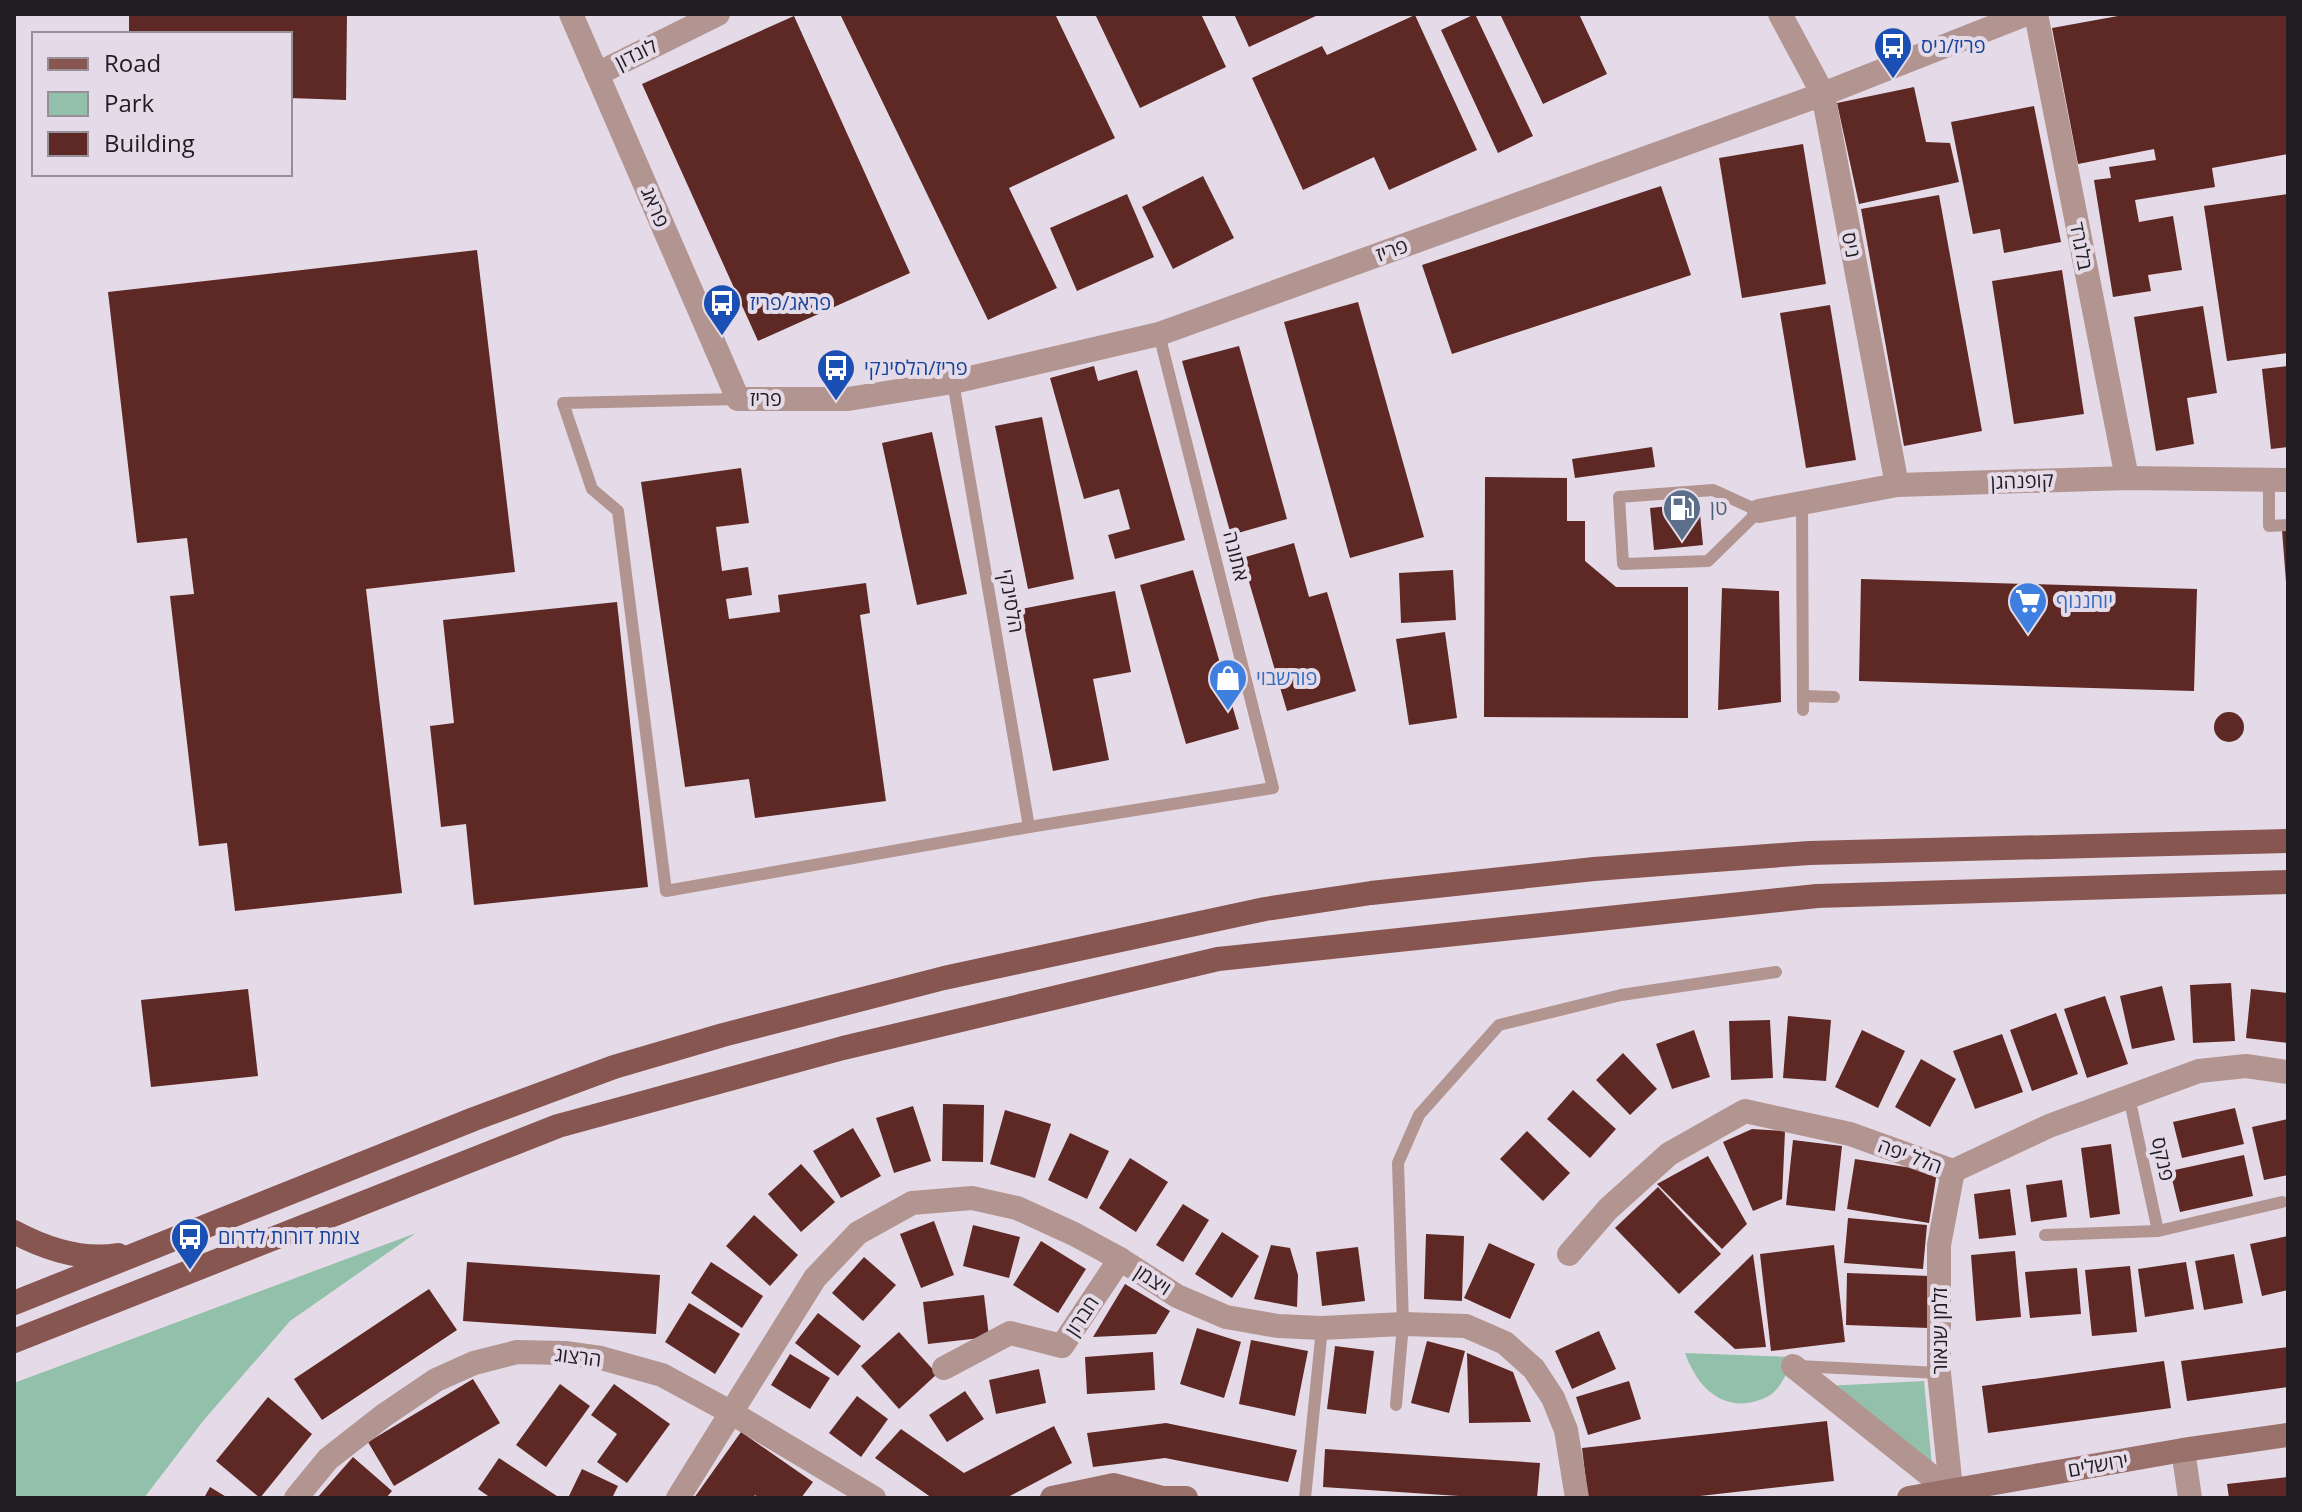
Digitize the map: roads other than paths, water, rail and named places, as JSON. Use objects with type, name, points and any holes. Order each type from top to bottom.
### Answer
[{"type":"main road","points":[[14,1303],[474,1119],[614,1067],[723,1035],[944,978],[1265,909],[1371,893],[1594,869],[1809,853],[2288,841]]},
{"type":"main road","points":[[14,1341],[558,1126],[843,1048],[1218,959],[1817,896],[2288,882]]},
{"type":"main road","points":[[14,1232],[43,1246],[75,1255],[102,1257],[140,1252]]},
{"type":"street","name":"פראג","points":[[571,14],[738,399]]},
{"type":"street","name":"לונדון","points":[[597,74],[718,14]]},
{"type":"street","name":"ניס","points":[[1780,14],[1823,94],[1897,485]]},
{"type":"street","name":"פריז","points":[[738,399],[848,399],[953,382],[1159,334],[1823,94],[2026,14]]},
{"type":"street","name":"בלגרד","points":[[2036,14],[2127,478]]},
{"type":"street","name":"קופנהגן","points":[[1759,511],[1897,485],[2127,478],[2279,481]]},
{"type":"street","name":"הלל יפה","points":[[1569,1254],[1608,1209],[1669,1154],[1745,1111],[1850,1134],[1953,1171],[2049,1126],[2199,1071],[2246,1066],[2288,1072]]},
{"type":"street","name":"זלמן שנאור","points":[[1951,1495],[1939,1373],[1939,1245],[1953,1171]]},
{"type":"street","name":"ויצמן","points":[[678,1498],[815,1278],[858,1233],[912,1203],[972,1198],[1017,1208],[1120,1259],[1177,1296],[1226,1317],[1278,1326],[1322,1328],[1403,1324],[1466,1326],[1505,1343],[1534,1369],[1553,1398],[1566,1430],[1577,1498]]},
{"type":"street","name":"חברון","points":[[944,1368],[1010,1333],[1062,1346],[1120,1259]]},
{"type":"street","name":"הרצוג","points":[[296,1498],[328,1459],[436,1380],[474,1363],[517,1352],[565,1353],[601,1358],[662,1375],[874,1498]]},
{"type":"street","points":[[1793,1366],[1951,1495]]},
{"type":"street","name":"ירושלים","points":[[1909,1498],[1951,1495],[2183,1450],[2288,1435]]},
{"type":"street","points":[[2183,1450],[2190,1498]]},
{"type":"street","points":[[1061,1496],[1114,1485],[1159,1497]]},
{"type":"street","points":[[1153,1498],[1186,1498]]},
{"type":"lane","name":"אתונה","points":[[1029,827],[1273,788],[1159,334]]},
{"type":"lane","name":"הלסינקי","points":[[953,382],[1029,827]]},
{"type":"lane","points":[[738,399],[563,403],[592,489],[618,511],[666,891],[1029,827]]},
{"type":"lane","points":[[2279,481],[2269,526],[2288,525]]},
{"type":"lane","points":[[1713,490],[1759,511],[1708,561],[1623,564],[1619,497],[1713,490]]},
{"type":"lane","points":[[1802,502],[1803,710]]},
{"type":"lane","points":[[1803,696],[1834,697]]},
{"type":"lane","points":[[1396,1405],[1403,1324],[1398,1163],[1419,1115],[1499,1025],[1621,995],[1776,972]]},
{"type":"lane","name":"פנקס","points":[[2129,1097],[2158,1231]]},
{"type":"lane","points":[[2045,1235],[2158,1231],[2282,1202]]},
{"type":"lane","points":[[1305,1498],[1322,1328]]},
{"type":"lane","points":[[1793,1366],[1939,1373]]},
{"type":"place","name":"פריז/ניס","points":[[1893,80]]},
{"type":"place","name":"פראג/פריז","points":[[722,337]]},
{"type":"place","name":"פריז/הלסינקי","points":[[836,402]]},
{"type":"place","name":"טן","points":[[1682,542]]},
{"type":"place","name":"יוחננוף","points":[[2028,635]]},
{"type":"place","name":"פורשבוי","points":[[1228,712]]},
{"type":"place","name":"צומת דורות לדרום","points":[[190,1271]]}]
